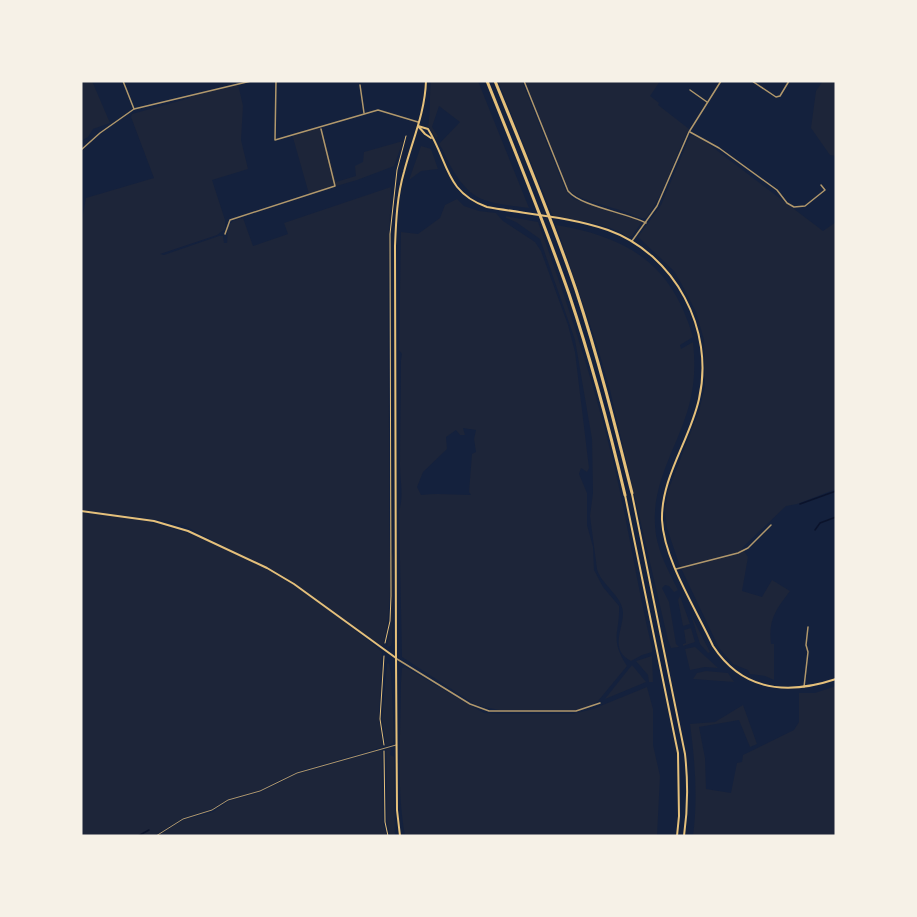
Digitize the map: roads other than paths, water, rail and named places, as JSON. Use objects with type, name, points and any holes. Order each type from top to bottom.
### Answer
[{"type":"highway","points":[[487,81],[538,209],[587,351],[625,495]]},
{"type":"highway","points":[[495,81],[554,229],[604,383],[632,493]]},
{"type":"main road","points":[[400,836],[396,658],[395,246],[397,205],[419,124],[426,81]]},
{"type":"main road","points":[[419,124],[426,128],[434,139],[452,181],[462,194],[474,202],[487,207],[597,227],[632,242],[663,266],[676,282],[695,319],[702,348],[703,371],[699,401],[669,479],[663,502],[664,539],[676,569],[713,646],[728,665],[745,678],[762,685],[804,687],[836,679]]},
{"type":"main road","points":[[632,493],[684,743],[687,816],[684,836]]},
{"type":"main road","points":[[625,495],[678,753],[677,836]]},
{"type":"main road","points":[[81,511],[154,521],[188,531],[267,568],[294,584],[396,658]]},
{"type":"street","points":[[123,81],[134,110]]},
{"type":"street","points":[[81,150],[100,133],[134,110],[251,81]]},
{"type":"street","points":[[276,81],[275,140],[378,110],[419,124]]},
{"type":"street","points":[[524,81],[568,191],[577,198],[635,217],[646,223]]},
{"type":"street","points":[[632,242],[661,200],[690,132],[722,81]]},
{"type":"street","points":[[752,81],[776,97],[780,96],[789,81]]},
{"type":"street","points":[[360,85],[364,114]]},
{"type":"street","points":[[690,90],[708,103]]},
{"type":"street","points":[[225,234],[230,220],[335,186],[321,128]]},
{"type":"street","points":[[690,132],[719,148],[777,190],[787,203],[799,208],[825,190],[821,185]]},
{"type":"street","points":[[676,569],[738,553],[748,548],[771,525]]},
{"type":"street","points":[[804,687],[808,627]]},
{"type":"street","points":[[396,658],[470,704],[489,711],[576,711],[600,704]]},
{"type":"lane","points":[[156,836],[183,819],[212,810],[228,800],[260,791],[297,773],[397,745]]},
{"type":"waterway","points":[[800,504],[836,491]]},
{"type":"waterway","points":[[815,530],[820,523],[836,517]]},
{"type":"waterway","points":[[138,836],[149,830]]}]
